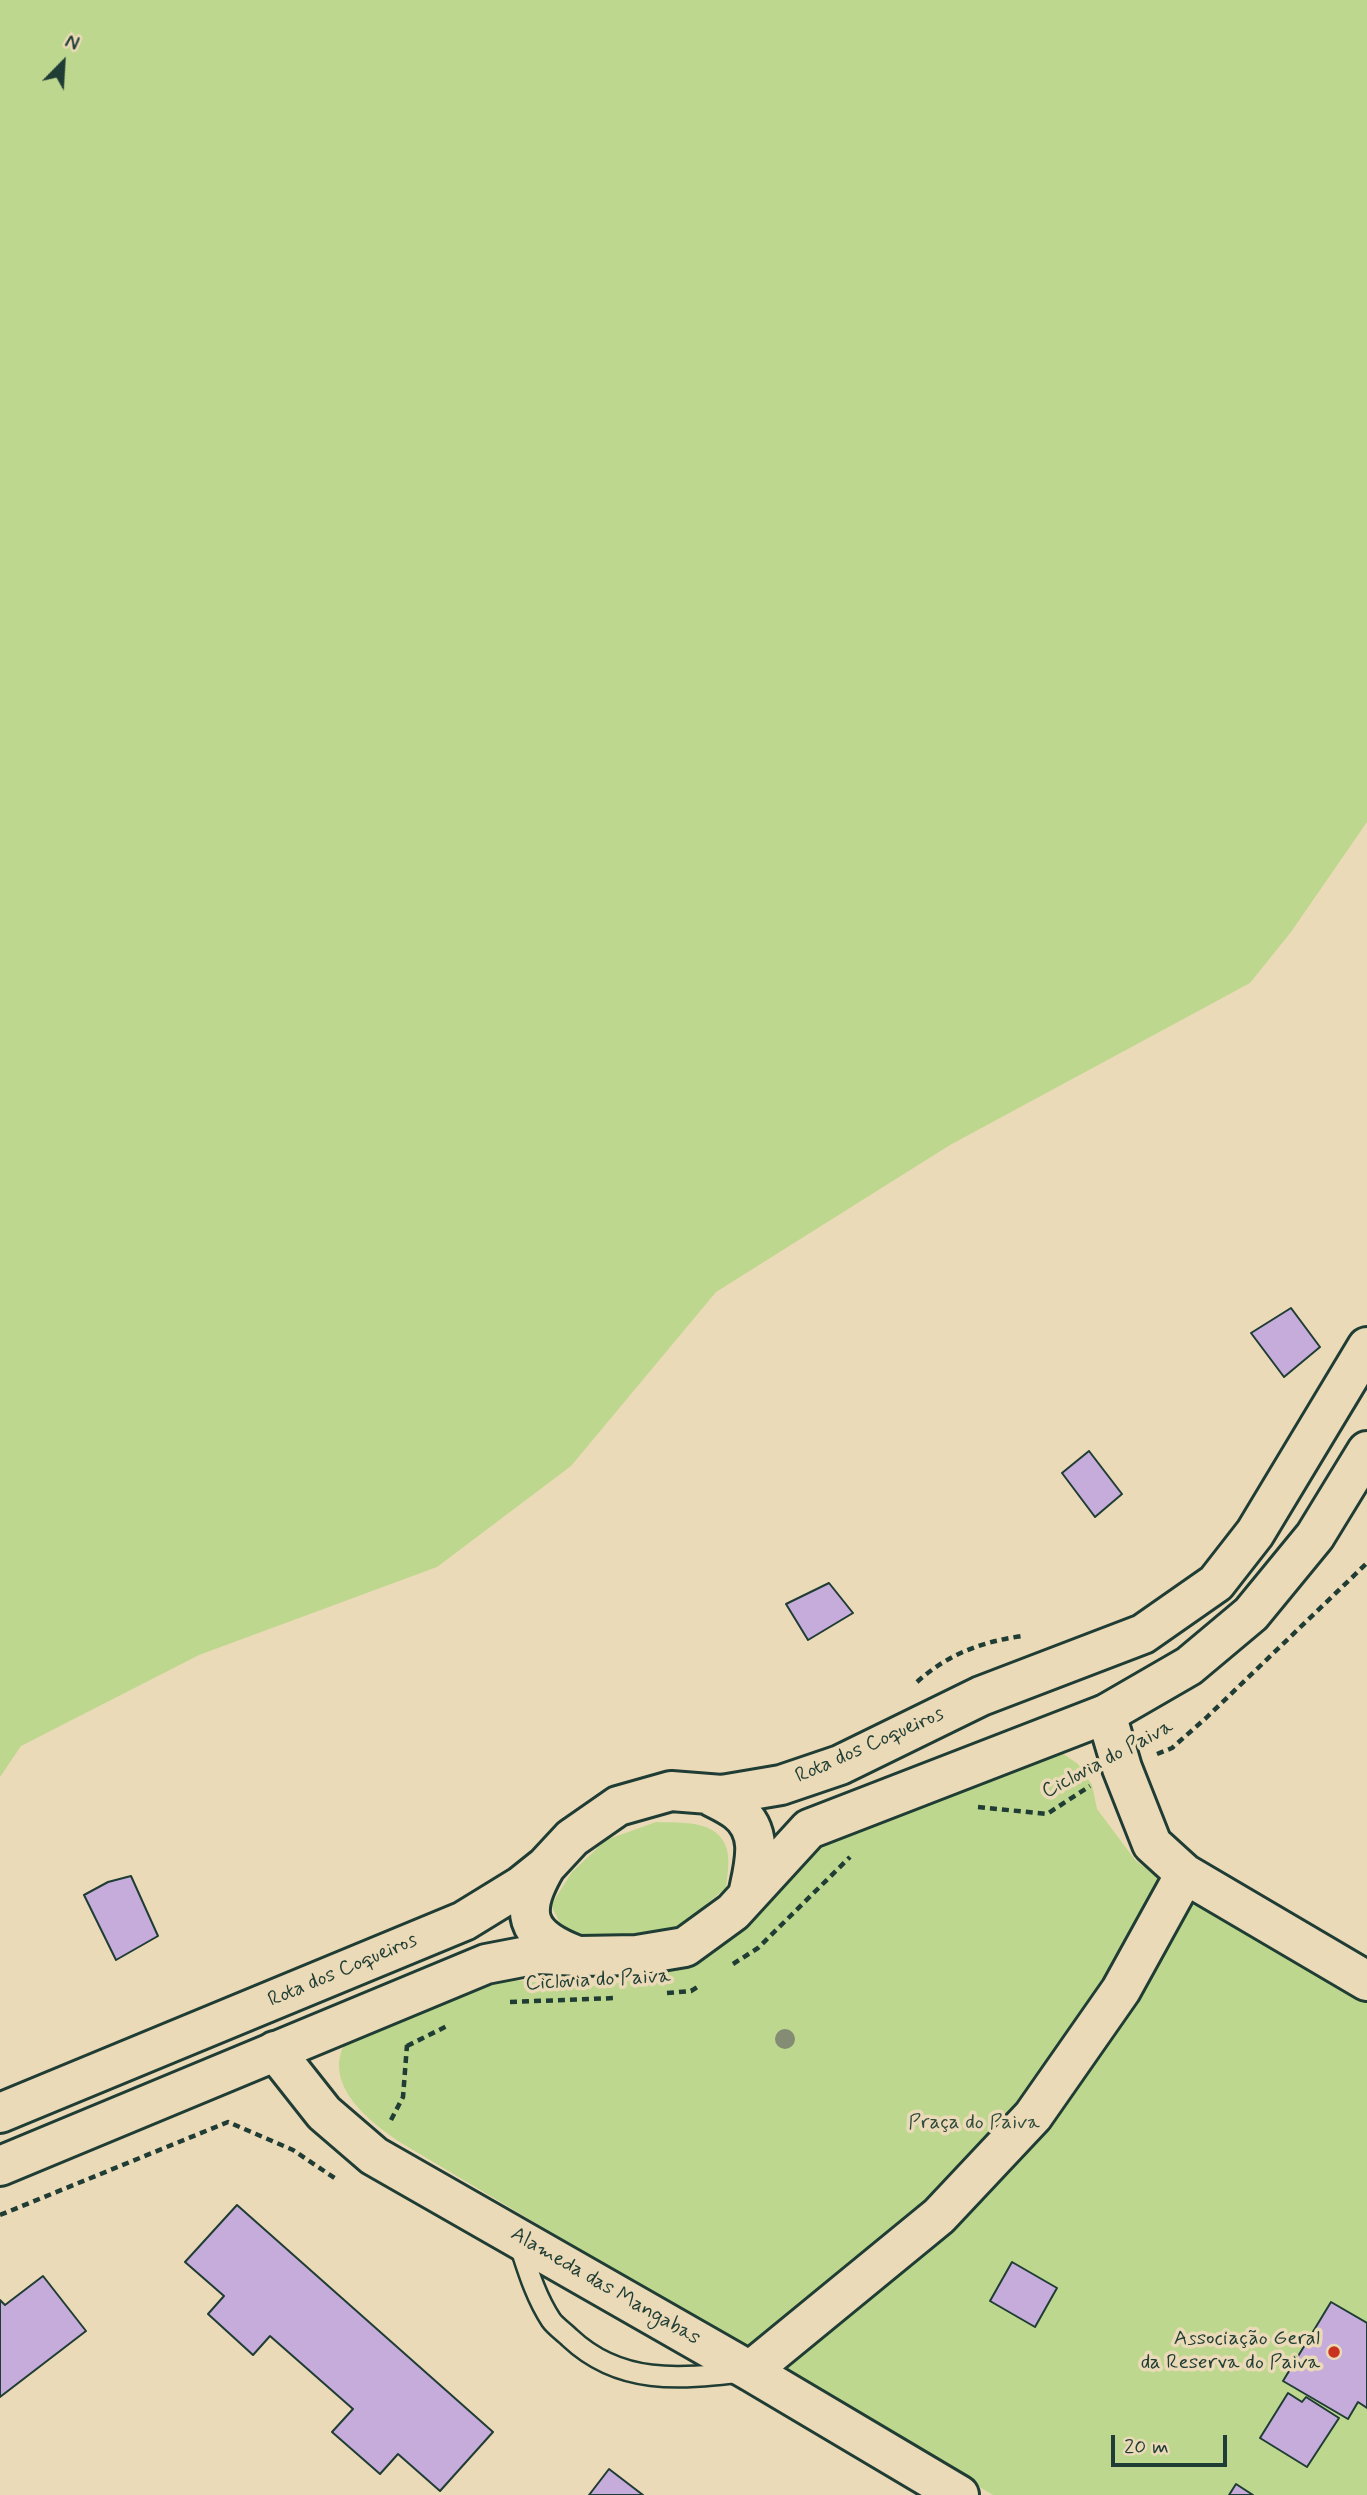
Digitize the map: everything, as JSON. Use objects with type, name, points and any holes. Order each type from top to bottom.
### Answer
[{"type":"main road","name":"Rota dos Coqueiros","points":[[0,2113],[464,1921],[521,1886],[546,1866],[572,1838],[618,1807],[671,1791],[722,1795],[781,1785],[840,1765],[981,1696],[1143,1634],[1216,1583],[1255,1533],[1367,1347]]},
{"type":"main road","points":[[0,2166],[486,1964],[538,1954],[637,1955],[685,1947],[733,1912],[809,1829],[1106,1714],[1189,1666],[1251,1614],[1315,1536],[1367,1451]]},
{"type":"main road","points":[[1106,1714],[1122,1768],[1152,1844],[1185,1874],[1367,1981]]},
{"type":"main road","points":[[707,1794],[738,1811],[754,1832],[756,1855],[748,1895]]},
{"type":"main road","points":[[546,1866],[529,1900],[537,1933],[553,1946],[579,1956]]},
{"type":"main road","points":[[750,2371],[939,2216],[1033,2116],[1121,1990],[1185,1874]]},
{"type":"main road","name":"Alameda das Mangabas","points":[[275,2051],[324,2113],[374,2155],[750,2371],[959,2495]]},
{"type":"lane","points":[[516,2236],[534,2286],[551,2321],[588,2355],[638,2374],[687,2378],[750,2371]]},
{"type":"path","name":"Ciclovia do Paiva","points":[[972,1807],[1048,1814],[1117,1768],[1172,1748],[1367,1563]]},
{"type":"path","points":[[908,1690],[936,1665],[965,1649],[1000,1639],[1025,1636]]},
{"type":"path","points":[[724,1970],[758,1948],[853,1854]]},
{"type":"path","name":"Ciclovia do Paiva","points":[[666,1993],[691,1991],[702,1984]]},
{"type":"path","name":"Ciclovia do Paiva","points":[[508,2002],[629,1996]]},
{"type":"path","points":[[0,2216],[228,2122],[293,2150],[355,2192],[403,2097],[407,2046],[457,2021]]},
{"type":"green space","points":[[0,0],[1367,0],[1367,822],[1291,932],[1250,983],[950,1145],[716,1292],[571,1466],[437,1567],[199,1655],[21,1746],[0,1777]]},
{"type":"green space","name":"Praça do Paiva","points":[[1044,1748],[1062,1753],[1078,1764],[1092,1785],[1097,1809],[1136,1861],[1205,1910],[1367,2003],[1367,2495],[993,2495],[403,2144],[365,2114],[353,2102],[345,2088],[340,2074],[340,2059],[345,2043],[487,1984],[514,1980],[584,1987],[657,1974],[699,1954],[800,1857],[830,1841]]},
{"type":"green space","points":[[656,1822],[698,1825],[716,1833],[723,1840],[728,1854],[726,1888],[674,1931],[582,1945],[560,1923],[551,1905],[572,1872],[606,1840]]},
{"type":"building","points":[[1291,1308],[1320,1347],[1284,1377],[1251,1333]]},
{"type":"building","points":[[1089,1451],[1122,1494],[1095,1517],[1062,1473]]},
{"type":"building","points":[[829,1583],[853,1613],[808,1640],[786,1604]]},
{"type":"building","points":[[131,1876],[158,1936],[116,1960],[84,1895],[108,1882]]},
{"type":"building","points":[[237,2205],[493,2432],[440,2491],[398,2454],[380,2474],[332,2432],[353,2409],[270,2336],[253,2355],[208,2314],[224,2296],[185,2262]]},
{"type":"building","points":[[1012,2262],[1057,2288],[1035,2327],[990,2301]]},
{"type":"building","points":[[43,2276],[86,2331],[0,2397],[0,2300],[5,2305]]},
{"type":"building","name":"Associação Geral da Reserva do Paiva","points":[[1331,2302],[1367,2323],[1367,2408],[1358,2402],[1348,2419],[1283,2381]]},
{"type":"building","points":[[1288,2393],[1302,2402],[1306,2397],[1339,2418],[1307,2467],[1260,2438]]},
{"type":"building","points":[[609,2469],[643,2495],[589,2495]]},
{"type":"building","points":[[1236,2484],[1253,2495],[1229,2495]]},
{"type":"place","name":"Associação Geral da Reserva do Paiva","points":[[1334,2352]]}]
